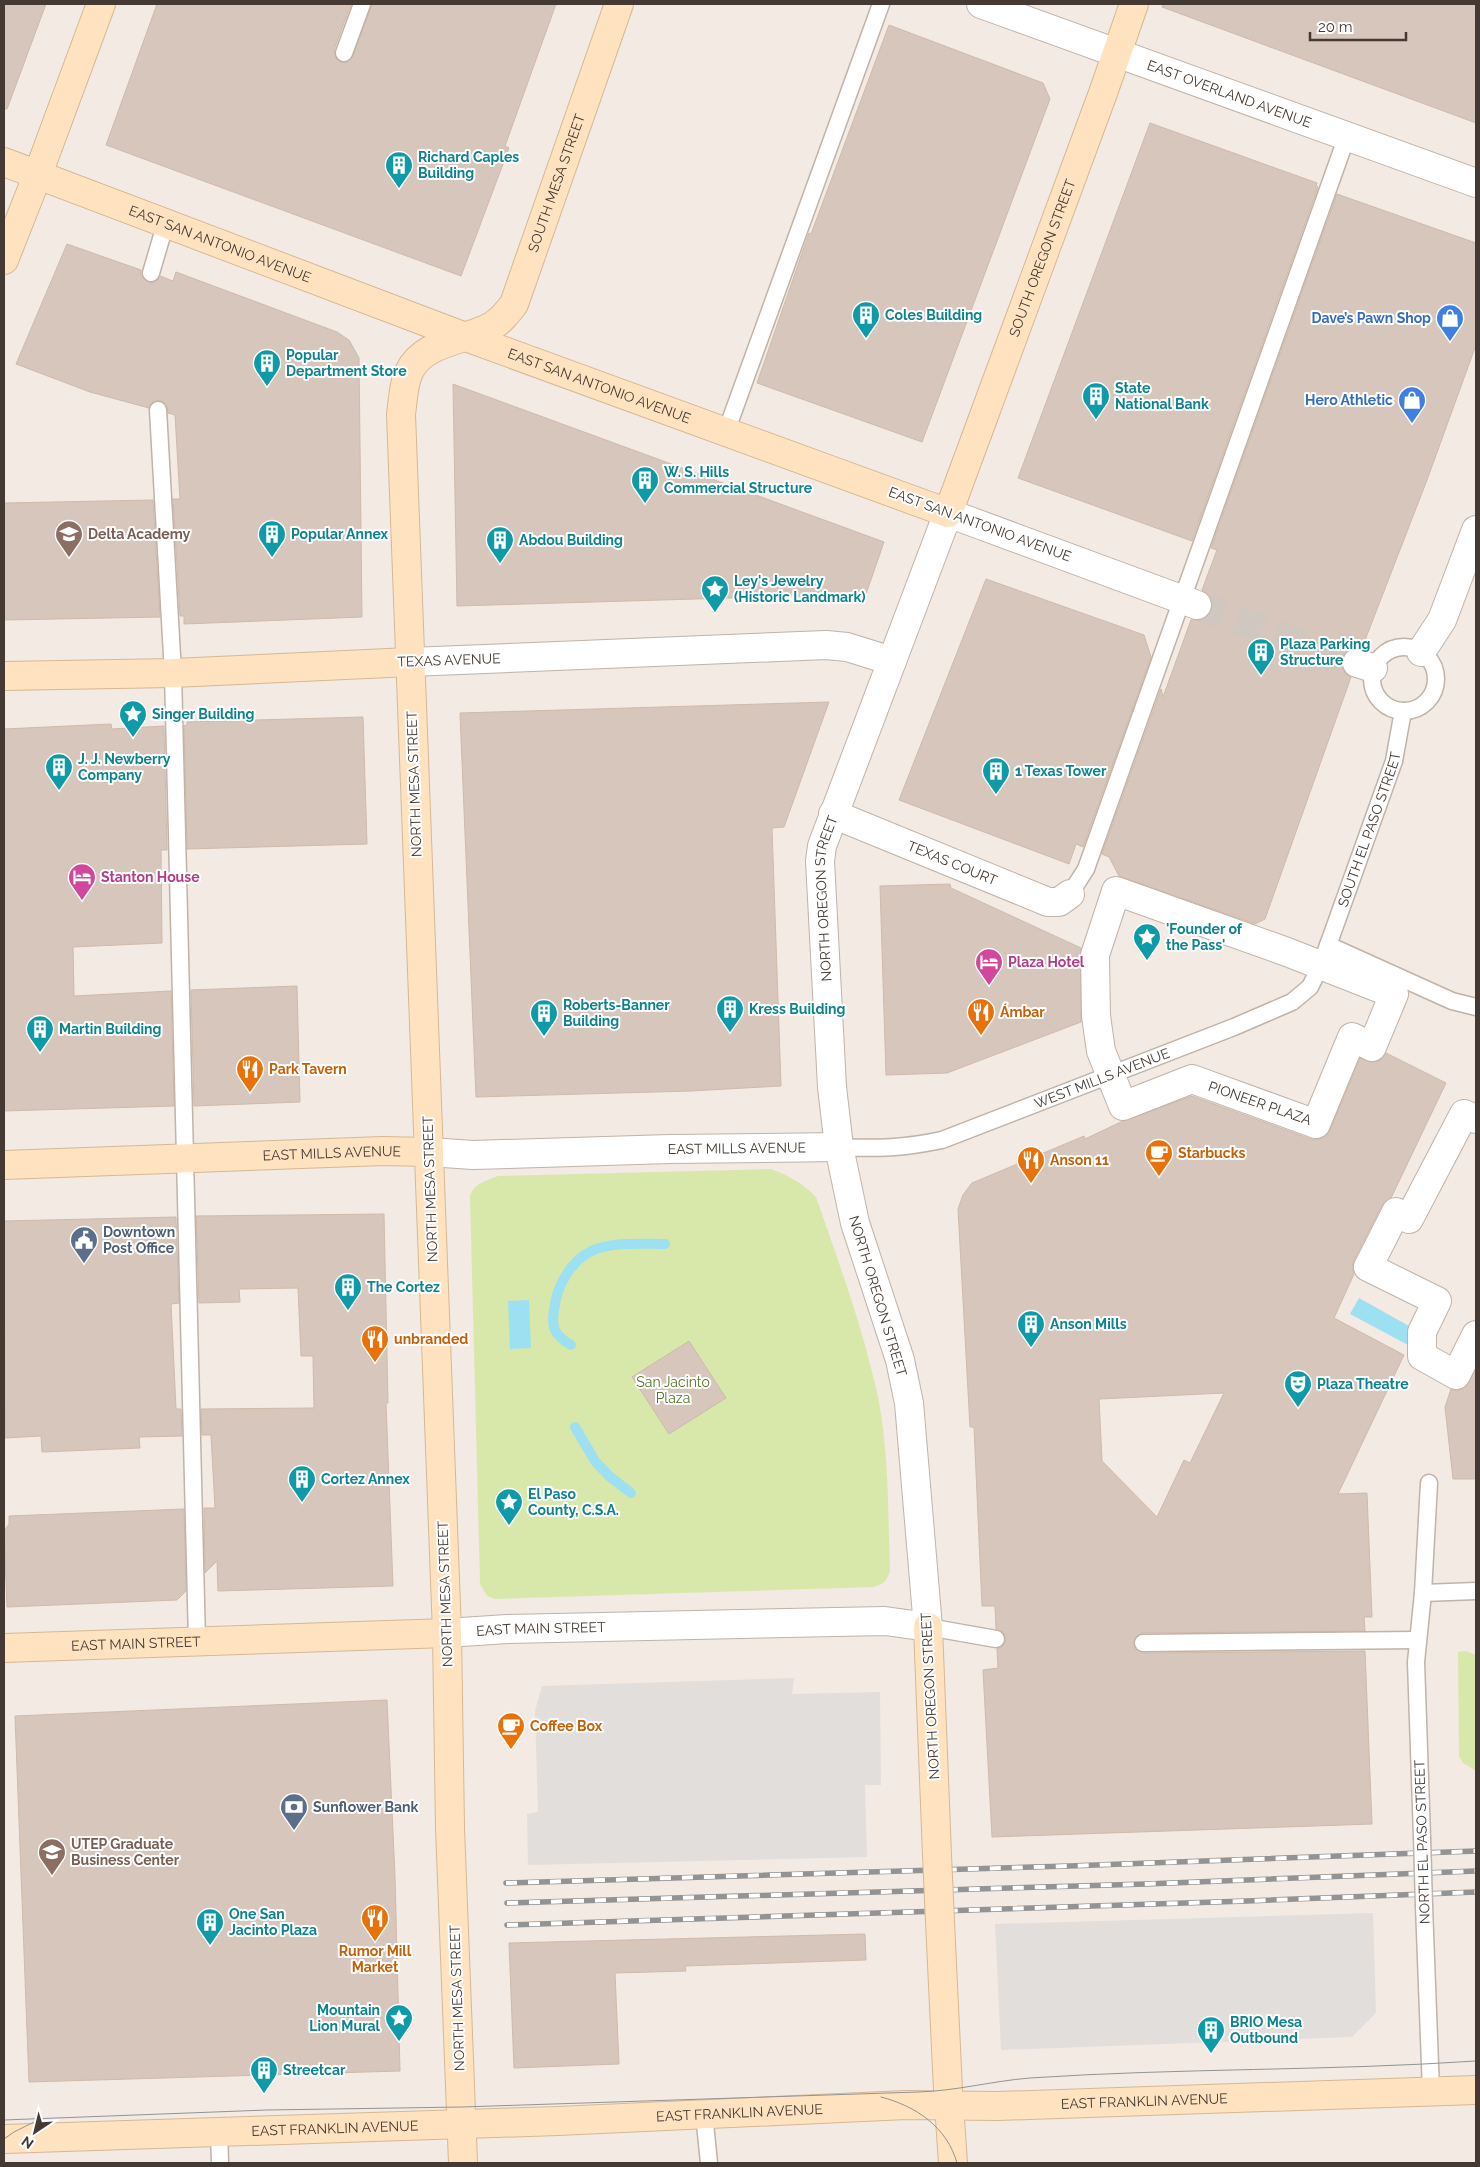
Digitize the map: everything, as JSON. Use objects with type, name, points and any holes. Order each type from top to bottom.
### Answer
[{"type":"street","points":[[4,260],[101,4]]},
{"type":"street","name":"SOUTH MESA STREET","points":[[463,336],[480,332],[494,325],[505,316],[514,304],[619,4]]},
{"type":"street","name":"EAST OVERLAND AVENUE","points":[[981,4],[1476,183]]},
{"type":"street","name":"SOUTH OREGON STREET","points":[[948,513],[1134,4]]},
{"type":"street","name":"EAST SAN ANTONIO AVENUE","points":[[4,162],[463,336],[1189,602]]},
{"type":"street","name":"NORTH MESA STREET","points":[[463,336],[442,344],[423,356],[410,370],[406,380],[401,414],[448,1633],[450,1828],[463,2124],[463,2163]]},
{"type":"street","name":"NORTH OREGON STREET","points":[[948,513],[833,814],[822,846],[820,861],[832,1087],[840,1147],[855,1223],[900,1360],[909,1403],[928,1627],[940,1922],[949,2106],[954,2163]]},
{"type":"street","points":[[1421,652],[1442,620],[1476,530]]},
{"type":"street","name":"TEXAS AVENUE","points":[[4,676],[173,673],[826,645],[847,646],[892,661]]},
{"type":"street","name":"TEXAS COURT","points":[[833,814],[1048,902],[1059,902],[1070,894]]},
{"type":"street","name":"PIONEER PLAZA","points":[[1116,891],[1325,955],[1394,994],[1372,1047],[1352,1037],[1316,1124],[1192,1079],[1124,1106],[1101,1051],[1096,1016],[1094,955],[1116,891]]},
{"type":"street","points":[[1476,1119],[1464,1114],[1409,1219],[1396,1212],[1368,1267],[1437,1301],[1422,1332],[1422,1356],[1456,1375],[1476,1335]]},
{"type":"street","name":"EAST MILLS AVENUE","points":[[4,1165],[383,1151],[474,1155],[670,1149],[840,1147]]},
{"type":"street","name":"EAST MAIN STREET","points":[[4,1648],[448,1633],[507,1629],[885,1621],[928,1627]]},
{"type":"street","name":"EAST FRANKLIN AVENUE","points":[[4,2139],[463,2124],[906,2105],[998,2106],[1476,2090]]},
{"type":"lane","points":[[344,53],[362,4]]},
{"type":"lane","points":[[726,432],[881,4]]},
{"type":"lane","points":[[1070,894],[1086,869],[1189,602],[1347,136]]},
{"type":"lane","points":[[152,273],[166,222]]},
{"type":"lane","points":[[158,410],[173,673],[197,1642]]},
{"type":"lane","points":[[1401,646],[1421,652],[1429,658],[1434,666],[1435,686],[1431,696],[1414,709],[1403,711],[1387,705],[1380,698],[1365,665],[1392,649],[1401,646]]},
{"type":"lane","name":"SOUTH EL PASO STREET","points":[[1325,955],[1394,761],[1403,711]]},
{"type":"lane","points":[[1325,955],[1452,1001],[1476,1007]]},
{"type":"lane","name":"WEST MILLS AVENUE","points":[[840,1147],[903,1148],[942,1140],[1234,1027],[1292,1002],[1310,987],[1325,955]]},
{"type":"lane","name":"NORTH EL PASO STREET","points":[[1429,1483],[1423,1593],[1416,1662],[1431,2091]]},
{"type":"lane","points":[[1423,1593],[1476,1592]]},
{"type":"lane","points":[[928,1627],[996,1639]]},
{"type":"lane","points":[[1143,1642],[1417,1640]]},
{"type":"lane","points":[[704,2114],[709,2163]]},
{"type":"lane","points":[[219,2131],[220,2163]]},
{"type":"green space","name":"San Jacinto Plaza","points":[[771,1169],[795,1180],[816,1197],[850,1296],[872,1371],[882,1418],[887,1484],[890,1571],[886,1580],[874,1587],[495,1599],[487,1596],[480,1584],[470,1196],[472,1192],[481,1183],[498,1176]]},
{"type":"green space","points":[[1466,1651],[1476,1655],[1476,1771],[1463,1763],[1459,1756],[1458,1652]]},
{"type":"shaded area","points":[[794,1678],[792,1694],[880,1692],[881,1785],[865,1785],[867,1857],[528,1865],[527,1814],[538,1812],[535,1711],[542,1686]]},
{"type":"shaded area","points":[[1373,1913],[1376,2013],[1352,2037],[1001,2050],[995,1924]]},
{"type":"water","points":[[1359,1298],[1416,1330],[1408,1345],[1350,1314]]},
{"type":"water","points":[[529,1300],[531,1348],[510,1349],[508,1301]]},
{"type":"building","points":[[4,4],[46,4],[7,109],[4,109]]},
{"type":"building","points":[[157,4],[351,4],[334,50],[337,60],[345,63],[353,56],[372,4],[556,4],[505,146],[509,148],[461,276],[106,145]]},
{"type":"building","points":[[1163,4],[1476,4],[1476,123],[1162,7]]},
{"type":"building","points":[[889,25],[1043,83],[1050,99],[922,442],[757,383],[809,233],[811,234]]},
{"type":"building","points":[[1150,123],[1317,183],[1316,186],[1318,187],[1192,541],[1018,478]]},
{"type":"building","name":"Plaza Parking Structure","points":[[1337,194],[1476,243],[1476,345],[1427,480],[1362,648],[1353,648],[1347,651],[1342,658],[1342,667],[1345,673],[1351,677],[1265,919],[1255,924],[1119,876],[1109,857],[1102,854],[1161,689],[1163,697],[1191,620],[1207,617],[1212,610],[1209,595],[1202,590],[1217,550],[1211,548]]},
{"type":"building","points":[[67,244],[141,270],[141,276],[148,282],[154,283],[160,276],[173,281],[176,272],[337,332],[349,340],[359,358],[362,617],[184,624],[184,616],[180,616],[173,499],[180,499],[175,415],[168,413],[167,405],[162,401],[153,401],[149,408],[90,392],[16,364]]},
{"type":"building","points":[[453,384],[884,542],[866,594],[457,606]]},
{"type":"building","points":[[153,500],[160,617],[4,620],[4,503]]},
{"type":"building","points":[[986,579],[1144,635],[1151,657],[1083,847],[1076,844],[1069,864],[899,800]]},
{"type":"building","points":[[829,702],[784,827],[772,828],[781,1086],[691,1091],[476,1097],[460,713]]},
{"type":"building","points":[[363,717],[367,844],[187,849],[184,726],[187,725],[187,722]]},
{"type":"building","points":[[111,724],[112,729],[164,726],[167,850],[161,850],[162,943],[73,947],[74,996],[171,991],[174,1106],[4,1111],[4,729]]},
{"type":"building","name":"Plaza Hotel","points":[[950,884],[951,888],[1081,948],[1081,1022],[947,1073],[886,1075],[880,886]]},
{"type":"building","points":[[297,986],[300,1102],[194,1106],[191,990]]},
{"type":"building","points":[[1386,1053],[1446,1083],[1391,1198],[1382,1205],[1354,1260],[1352,1267],[1354,1274],[1334,1318],[1404,1355],[1338,1494],[1367,1493],[1372,1617],[1364,1617],[1365,1631],[1143,1633],[1138,1635],[1133,1643],[1135,1648],[1143,1653],[1365,1651],[1372,1824],[992,1837],[983,1670],[998,1668],[997,1649],[1003,1646],[1006,1640],[1003,1632],[996,1629],[995,1606],[982,1606],[974,1427],[970,1427],[958,1209],[963,1195],[972,1183],[1084,1136],[1085,1139],[1123,1121],[1192,1096],[1311,1139],[1319,1139],[1326,1136],[1330,1130],[1360,1058],[1374,1062],[1382,1059]],"holes":[[[1224,1393],[1190,1463],[1184,1460],[1157,1517],[1102,1461],[1099,1399]]]},
{"type":"building","points":[[384,1214],[388,1403],[386,1403],[393,1586],[218,1591],[217,1561],[205,1573],[204,1508],[215,1508],[211,1435],[202,1435],[201,1409],[314,1408],[313,1356],[301,1356],[298,1288],[239,1289],[240,1302],[199,1303],[196,1216]]},
{"type":"building","points":[[176,1217],[179,1303],[171,1304],[176,1409],[181,1409],[182,1436],[139,1437],[140,1448],[42,1452],[41,1436],[5,1438],[4,1221]]},
{"type":"building","points":[[689,1341],[726,1398],[669,1434],[632,1377]]},
{"type":"building","points":[[1476,1369],[1476,1479],[1453,1479],[1445,1407],[1451,1389],[1457,1391],[1465,1388]]},
{"type":"building","points":[[184,1509],[186,1591],[177,1600],[7,1607],[4,1531],[9,1524],[9,1516]]},
{"type":"building","name":"One San Jacinto Plaza","points":[[387,1700],[395,1877],[400,2071],[29,2082],[15,1716]]},
{"type":"building","points":[[865,1934],[866,1960],[685,1966],[686,1971],[615,1973],[619,2064],[514,2068],[509,1943]]},
{"type":"waterway","points":[[571,1345],[556,1332],[553,1318],[559,1290],[574,1264],[590,1252],[607,1246],[665,1244]]},
{"type":"waterway","points":[[575,1427],[595,1461],[609,1476],[631,1493]]},
{"type":"tunnel","points":[[1197,605],[1357,663]]},
{"type":"tram line","points":[[4,2120],[267,2110],[462,2107],[918,2092],[1030,2078],[1476,2061]]},
{"type":"tram line","points":[[881,2097],[906,2106],[928,2120],[946,2139],[957,2163]]},
{"type":"tram line","points":[[4,2139],[34,2122]]},
{"type":"railway","points":[[506,1883],[1069,1866],[1476,1851]]},
{"type":"railway","points":[[507,1903],[1146,1884],[1476,1871]]},
{"type":"railway","points":[[507,1925],[1476,1892]]},
{"type":"place","name":"Richard Caples Building","points":[[399,189]]},
{"type":"place","name":"Coles Building","points":[[866,339]]},
{"type":"place","name":"Dave’s Pawn Shop","points":[[1450,342]]},
{"type":"place","name":"Popular Department Store","points":[[267,387]]},
{"type":"place","name":"State National Bank","points":[[1096,420]]},
{"type":"place","name":"Hero Athletic","points":[[1412,424]]},
{"type":"place","name":"W. S. Hills Commercial Structure","points":[[645,504]]},
{"type":"place","name":"Delta Academy","points":[[69,558]]},
{"type":"place","name":"Popular Annex","points":[[272,558]]},
{"type":"place","name":"Abdou Building","points":[[500,564]]},
{"type":"place","name":"Ley's Jewelry (Historic Landmark)","points":[[715,613]]},
{"type":"place","name":"Plaza Parking Structure","points":[[1261,676]]},
{"type":"place","name":"Singer Building","points":[[133,738]]},
{"type":"place","name":"J. J. Newberry Company","points":[[59,791]]},
{"type":"place","name":"1 Texas Tower","points":[[996,795]]},
{"type":"place","name":"Stanton House","points":[[82,901]]},
{"type":"place","name":"'Founder of the Pass'","points":[[1147,961]]},
{"type":"place","name":"Plaza Hotel","points":[[989,986]]},
{"type":"place","name":"Kress Building","points":[[730,1033]]},
{"type":"place","name":"Ámbar","points":[[981,1036]]},
{"type":"place","name":"Roberts-Banner Building","points":[[544,1037]]},
{"type":"place","name":"Martin Building","points":[[40,1053]]},
{"type":"place","name":"Park Tavern","points":[[250,1093]]},
{"type":"place","name":"Starbucks","points":[[1159,1177]]},
{"type":"place","name":"Anson 11","points":[[1031,1184]]},
{"type":"place","name":"Downtown Post Office","points":[[84,1264]]},
{"type":"place","name":"The Cortez","points":[[348,1311]]},
{"type":"place","name":"Anson Mills","points":[[1031,1348]]},
{"type":"place","name":"unbranded","points":[[375,1363]]},
{"type":"place","name":"Plaza Theatre","points":[[1298,1408]]},
{"type":"place","name":"Cortez Annex","points":[[302,1503]]},
{"type":"place","name":"El Paso County, C.S.A.","points":[[509,1526]]},
{"type":"place","name":"Coffee Box","points":[[511,1750]]},
{"type":"place","name":"Sunflower Bank","points":[[294,1831]]},
{"type":"place","name":"UTEP Graduate Business Center","points":[[52,1876]]},
{"type":"place","name":"Rumor Mill Market","points":[[375,1942]]},
{"type":"place","name":"One San Jacinto Plaza","points":[[210,1946]]},
{"type":"place","name":"Mountain Lion Mural","points":[[399,2042]]},
{"type":"place","name":"BRIO Mesa Outbound","points":[[1211,2054]]},
{"type":"place","name":"Streetcar","points":[[264,2094]]}]
